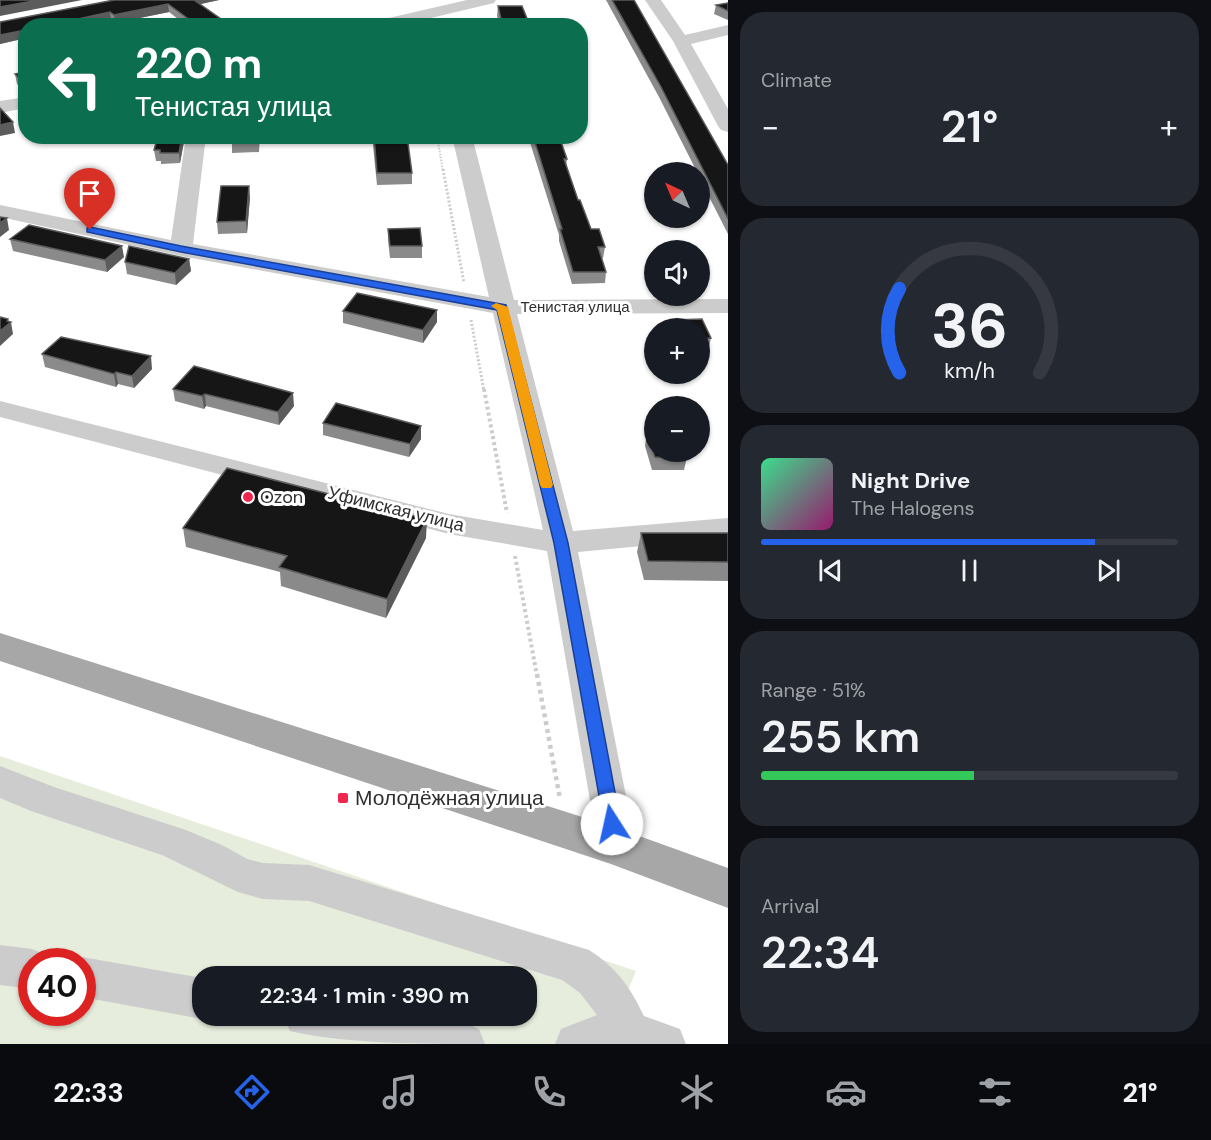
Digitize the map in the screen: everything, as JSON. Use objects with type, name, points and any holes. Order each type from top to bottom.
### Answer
[{"type":"main road","points":[[0,647],[617,847],[728,888]]},
{"type":"street","points":[[407,18],[488,0]]},
{"type":"street","points":[[653,0],[681,42],[728,126]]},
{"type":"street","points":[[681,42],[728,30]]},
{"type":"street","points":[[0,108],[18,104]]},
{"type":"street","points":[[181,249],[195,144]]},
{"type":"street","points":[[464,144],[561,543],[617,847]]},
{"type":"street","name":"Тенистая улица","points":[[0,211],[181,249],[502,307],[728,306]]},
{"type":"street","name":"Уфимская улица","points":[[0,409],[449,524],[561,543],[728,528]]},
{"type":"street","points":[[0,781],[44,800],[172,842],[210,858],[238,874],[263,881],[309,883],[574,963],[595,977],[647,1039]]},
{"type":"street","points":[[0,965],[18,967]]},
{"type":"street","points":[[96,979],[192,996]]},
{"type":"street","points":[[361,1026],[463,1044]]},
{"type":"street","points":[[577,1044],[600,1034],[647,1039]]},
{"type":"path","points":[[438,144],[566,831]]},
{"type":"green space","points":[[0,756],[636,971],[606,1044],[0,1044]]},
{"type":"building","points":[[0,0],[39,0],[0,7]]},
{"type":"building","points":[[114,0],[194,0],[220,18],[187,18],[168,4],[114,15],[110,12],[83,18],[21,18]]},
{"type":"building","points":[[612,0],[634,0],[728,165],[728,219],[710,184],[710,162],[699,162],[661,87]]},
{"type":"building","points":[[728,3],[728,11],[716,5]]},
{"type":"building","points":[[498,6],[522,6],[527,18],[501,18]]},
{"type":"building","points":[[18,19],[18,32],[0,35],[0,22]]},
{"type":"building","points":[[0,108],[13,122],[0,125]]},
{"type":"building","points":[[156,144],[181,144],[179,153],[160,153],[160,150],[154,150]]},
{"type":"building","points":[[375,144],[408,144],[412,173],[377,173]]},
{"type":"building","points":[[535,144],[562,144],[567,159],[564,159],[578,200],[580,200],[591,229],[599,229],[605,247],[598,247],[606,272],[573,272],[560,229],[562,229]]},
{"type":"building","points":[[221,186],[249,186],[246,221],[217,222]]},
{"type":"building","points":[[29,225],[122,246],[105,260],[10,239]]},
{"type":"building","points":[[420,228],[422,246],[390,246],[388,229]]},
{"type":"building","points":[[129,246],[189,259],[175,273],[125,262]]},
{"type":"building","points":[[357,293],[437,310],[423,330],[343,311]]},
{"type":"building","points":[[0,317],[11,322],[0,331]]},
{"type":"building","points":[[61,337],[151,356],[132,376],[116,372],[114,374],[42,354]]},
{"type":"building","points":[[194,366],[293,393],[278,412],[205,394],[202,396],[173,389]]},
{"type":"building","points":[[336,403],[421,426],[410,444],[323,423]]},
{"type":"building","points":[[227,468],[427,519],[387,599],[279,567],[287,556],[183,528]]},
{"type":"building","points":[[641,533],[728,533],[728,562],[648,561]]},
{"type":"slow traffic","points":[[496,306],[502,307],[547,485]]},
{"type":"place","name":"Ozon","points":[[248,497]]},
{"type":"place","name":"Молодёжная улица","points":[[343,798]]},
{"type":"route","points":[[90,230],[181,249],[502,307],[561,543],[612,824]]}]
